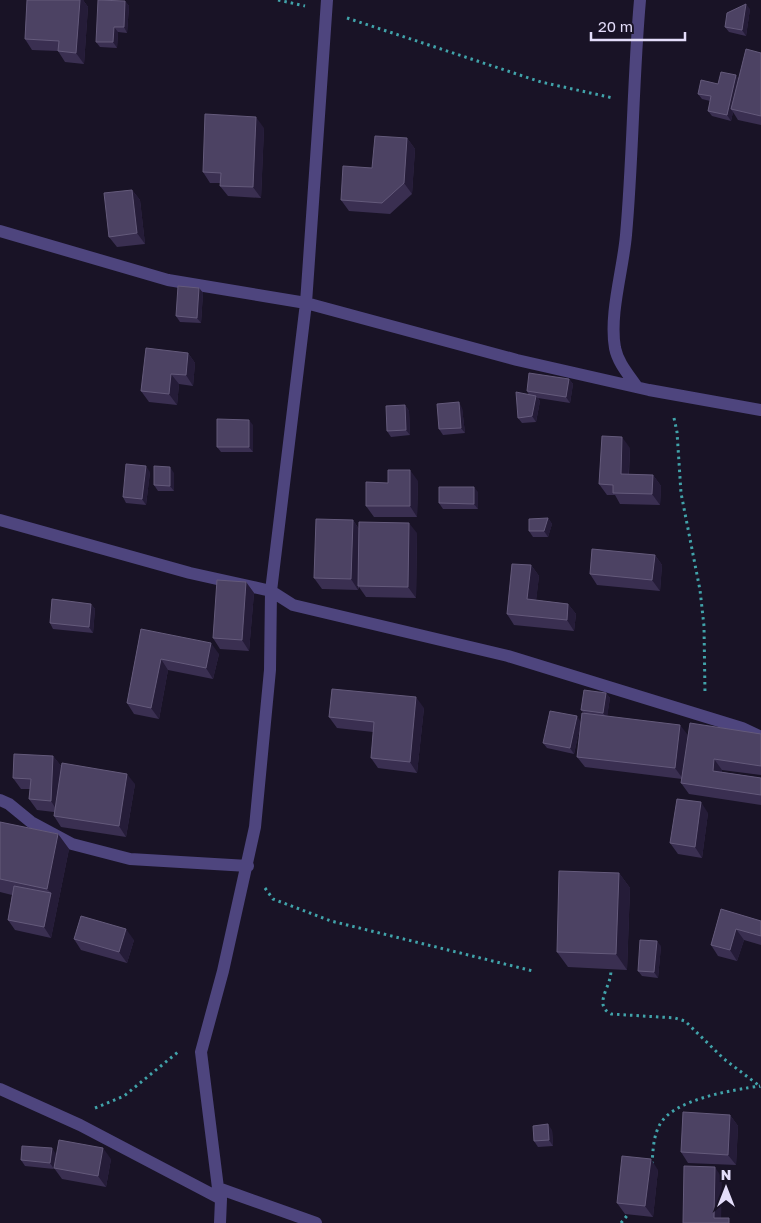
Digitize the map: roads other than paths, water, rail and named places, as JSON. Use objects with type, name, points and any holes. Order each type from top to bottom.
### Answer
[{"type":"street","points":[[640,0],[626,238],[614,331],[615,348],[619,360],[643,388]]},
{"type":"street","points":[[220,1223],[219,1193],[201,1052],[248,866],[255,827],[270,670],[271,591],[306,302],[326,5]]},
{"type":"street","points":[[0,231],[168,280],[306,302],[517,360],[643,388],[761,410]]},
{"type":"street","points":[[0,520],[190,573],[271,591],[293,605],[508,656],[742,728],[761,737]]},
{"type":"street","points":[[0,800],[9,804],[31,822],[72,844],[130,859],[248,866]]},
{"type":"street","points":[[0,1089],[66,1118],[219,1193],[316,1223]]}]
